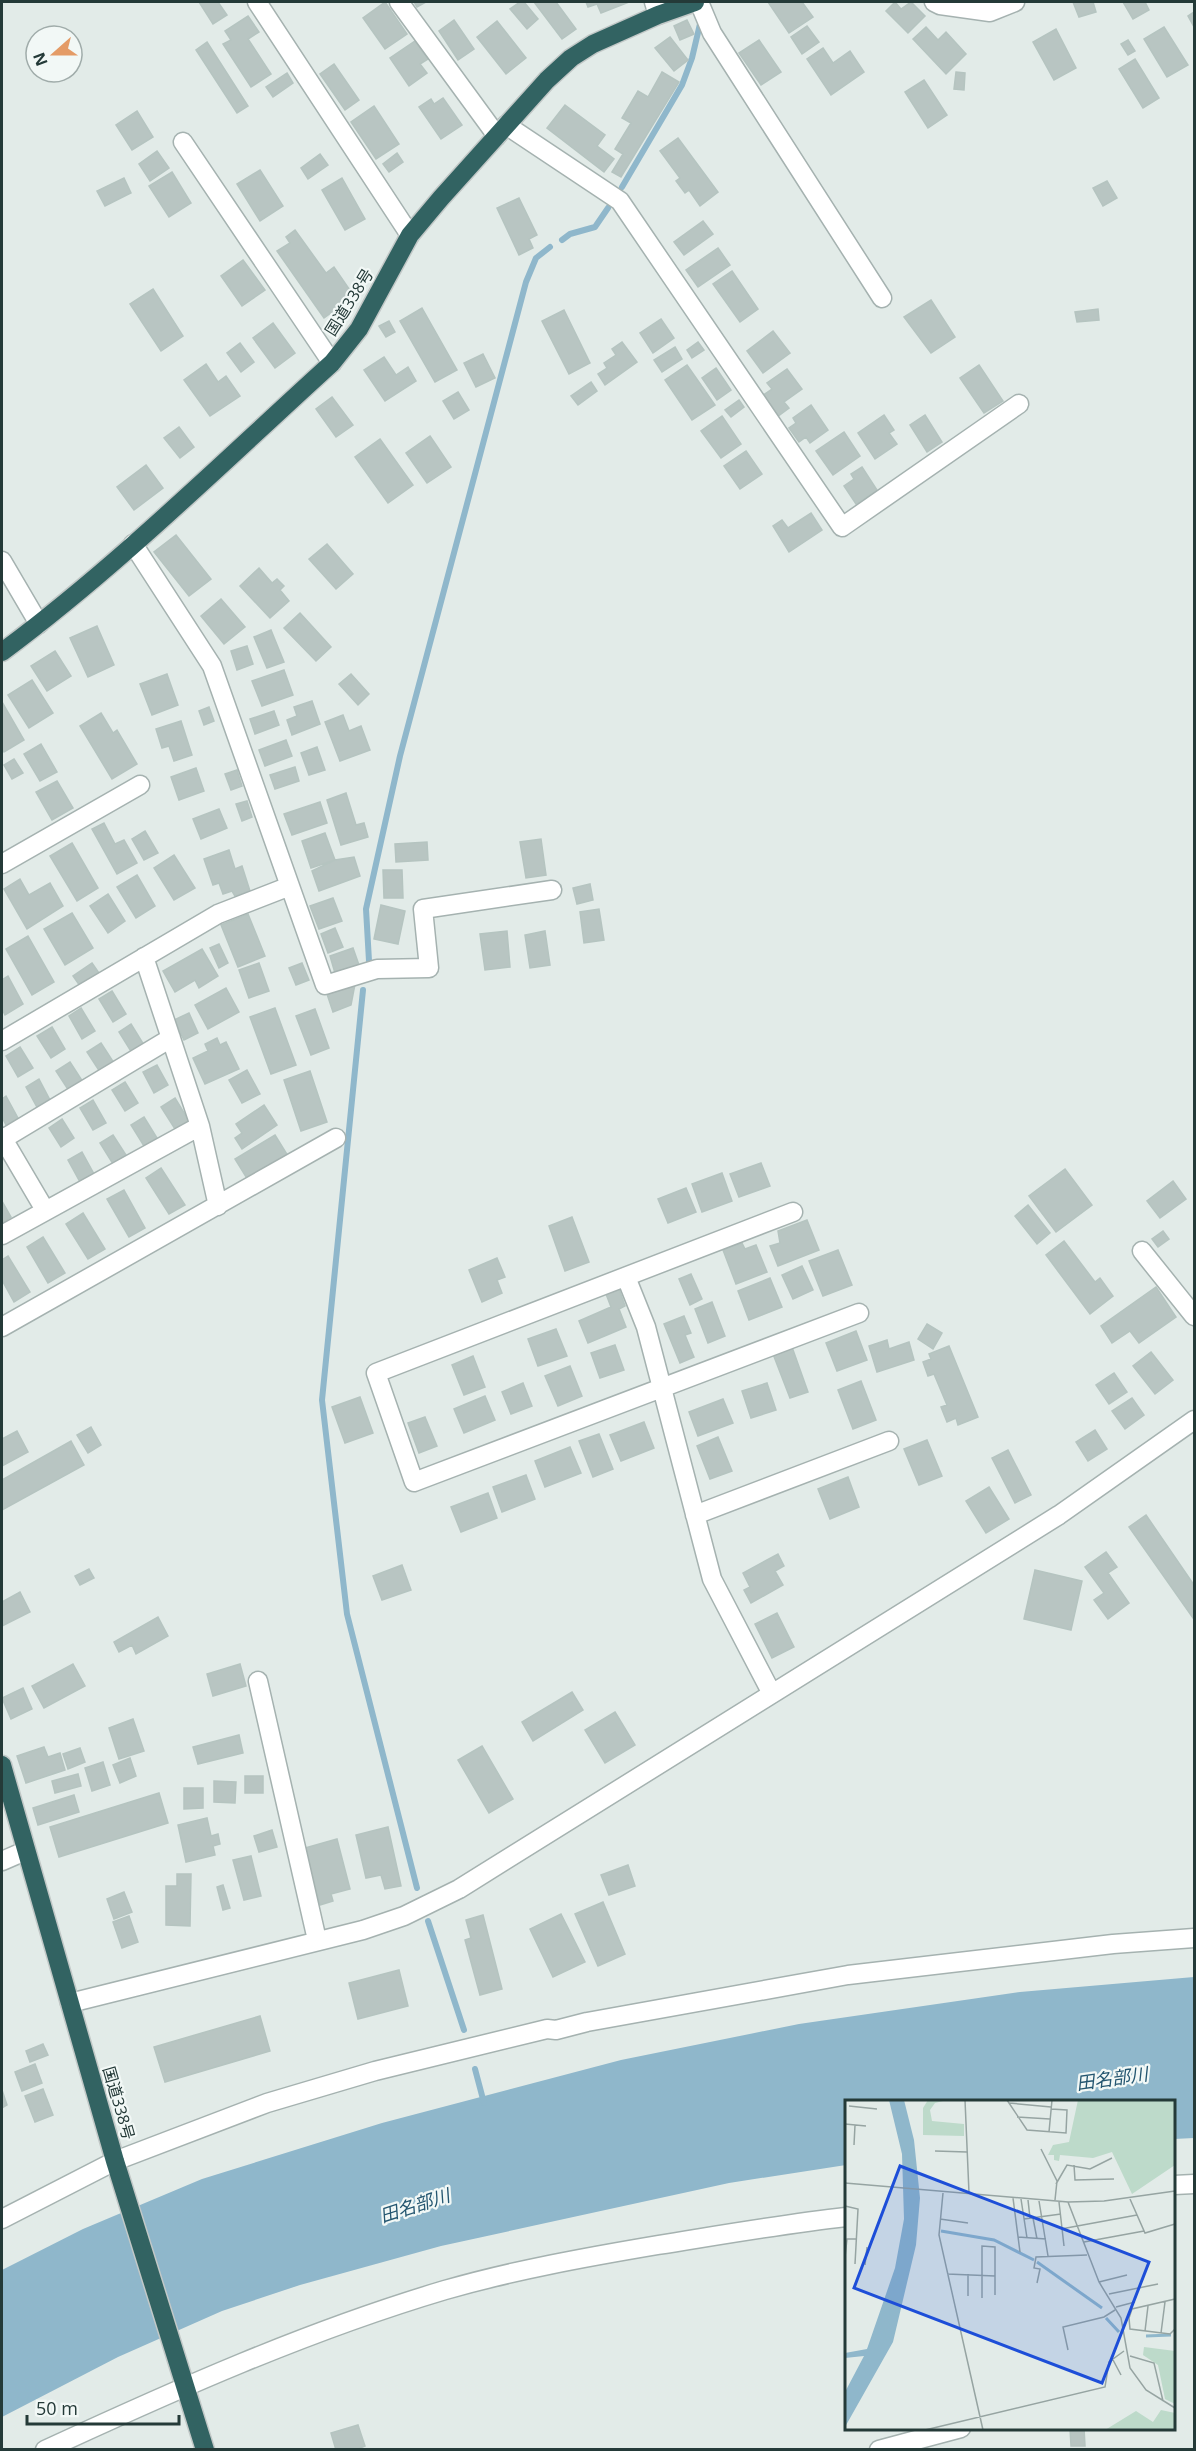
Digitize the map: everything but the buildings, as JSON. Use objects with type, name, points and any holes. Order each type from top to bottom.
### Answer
[{"type":"highway","name":"国道338号","points":[[2,652],[39,624],[133,544],[332,363],[359,329],[411,236],[441,198],[547,80],[571,58],[656,8],[697,2]]},
{"type":"highway","name":"国道338号","points":[[2,1771],[118,2168],[205,2450]]},
{"type":"street","points":[[257,2],[411,236]]},
{"type":"street","points":[[399,2],[502,130],[620,201],[842,527],[1019,404]]},
{"type":"street","points":[[697,2],[712,33],[882,297]]},
{"type":"street","points":[[939,3],[990,12],[1015,2]]},
{"type":"street","points":[[183,142],[332,363]]},
{"type":"street","points":[[133,544],[212,666],[325,985],[377,969],[429,968],[423,909],[552,890]]},
{"type":"street","points":[[2,561],[39,624]]},
{"type":"street","points":[[2,864],[140,785]]},
{"type":"street","points":[[2,1041],[218,914],[290,886]]},
{"type":"street","points":[[144,957],[200,1126],[218,1206]]},
{"type":"street","points":[[45,1210],[9,1167],[2,1138],[171,1038]]},
{"type":"street","points":[[2,1235],[200,1126]]},
{"type":"street","points":[[2,1326],[336,1138]]},
{"type":"street","points":[[793,1212],[376,1373],[414,1482],[859,1313]]},
{"type":"street","points":[[1142,1251],[1194,1316]]},
{"type":"street","points":[[626,1277],[646,1327],[712,1578],[772,1694]]},
{"type":"street","points":[[70,2003],[363,1930],[404,1916],[459,1889],[1059,1515],[1194,1420]]},
{"type":"street","points":[[695,1515],[888,1441]]},
{"type":"street","points":[[258,1681],[317,1940]]},
{"type":"street","points":[[2,1861],[25,1851]]},
{"type":"street","points":[[2,2219],[267,2103],[375,2071],[547,2029],[556,2030],[587,2022],[848,1975],[1113,1944],[1194,1938]]},
{"type":"street","points":[[1175,2185],[1194,2184]]},
{"type":"street","points":[[45,2450],[184,2380],[342,2323],[456,2288],[592,2257],[783,2224],[845,2217]]},
{"type":"street","points":[[888,2448],[954,2430]]},
{"type":"water","name":"田名部川","points":[[1194,1977],[1194,2138],[1175,2139],[1175,2100],[845,2100],[845,2165],[729,2183],[441,2246],[300,2285],[222,2311],[118,2357],[2,2417],[2,2270],[83,2229],[202,2179],[382,2123],[621,2060],[799,2024],[1020,1992]]},
{"type":"waterway","points":[[622,187],[682,85],[692,58],[700,24]]},
{"type":"waterway","points":[[562,240],[570,234],[595,227],[608,208]]},
{"type":"waterway","points":[[369,961],[366,909],[400,756],[526,282],[536,258],[550,247]]},
{"type":"waterway","points":[[363,990],[322,1400],[347,1614],[417,1888]]},
{"type":"waterway","points":[[428,1921],[464,2030]]},
{"type":"waterway","points":[[475,2069],[484,2103]]}]
